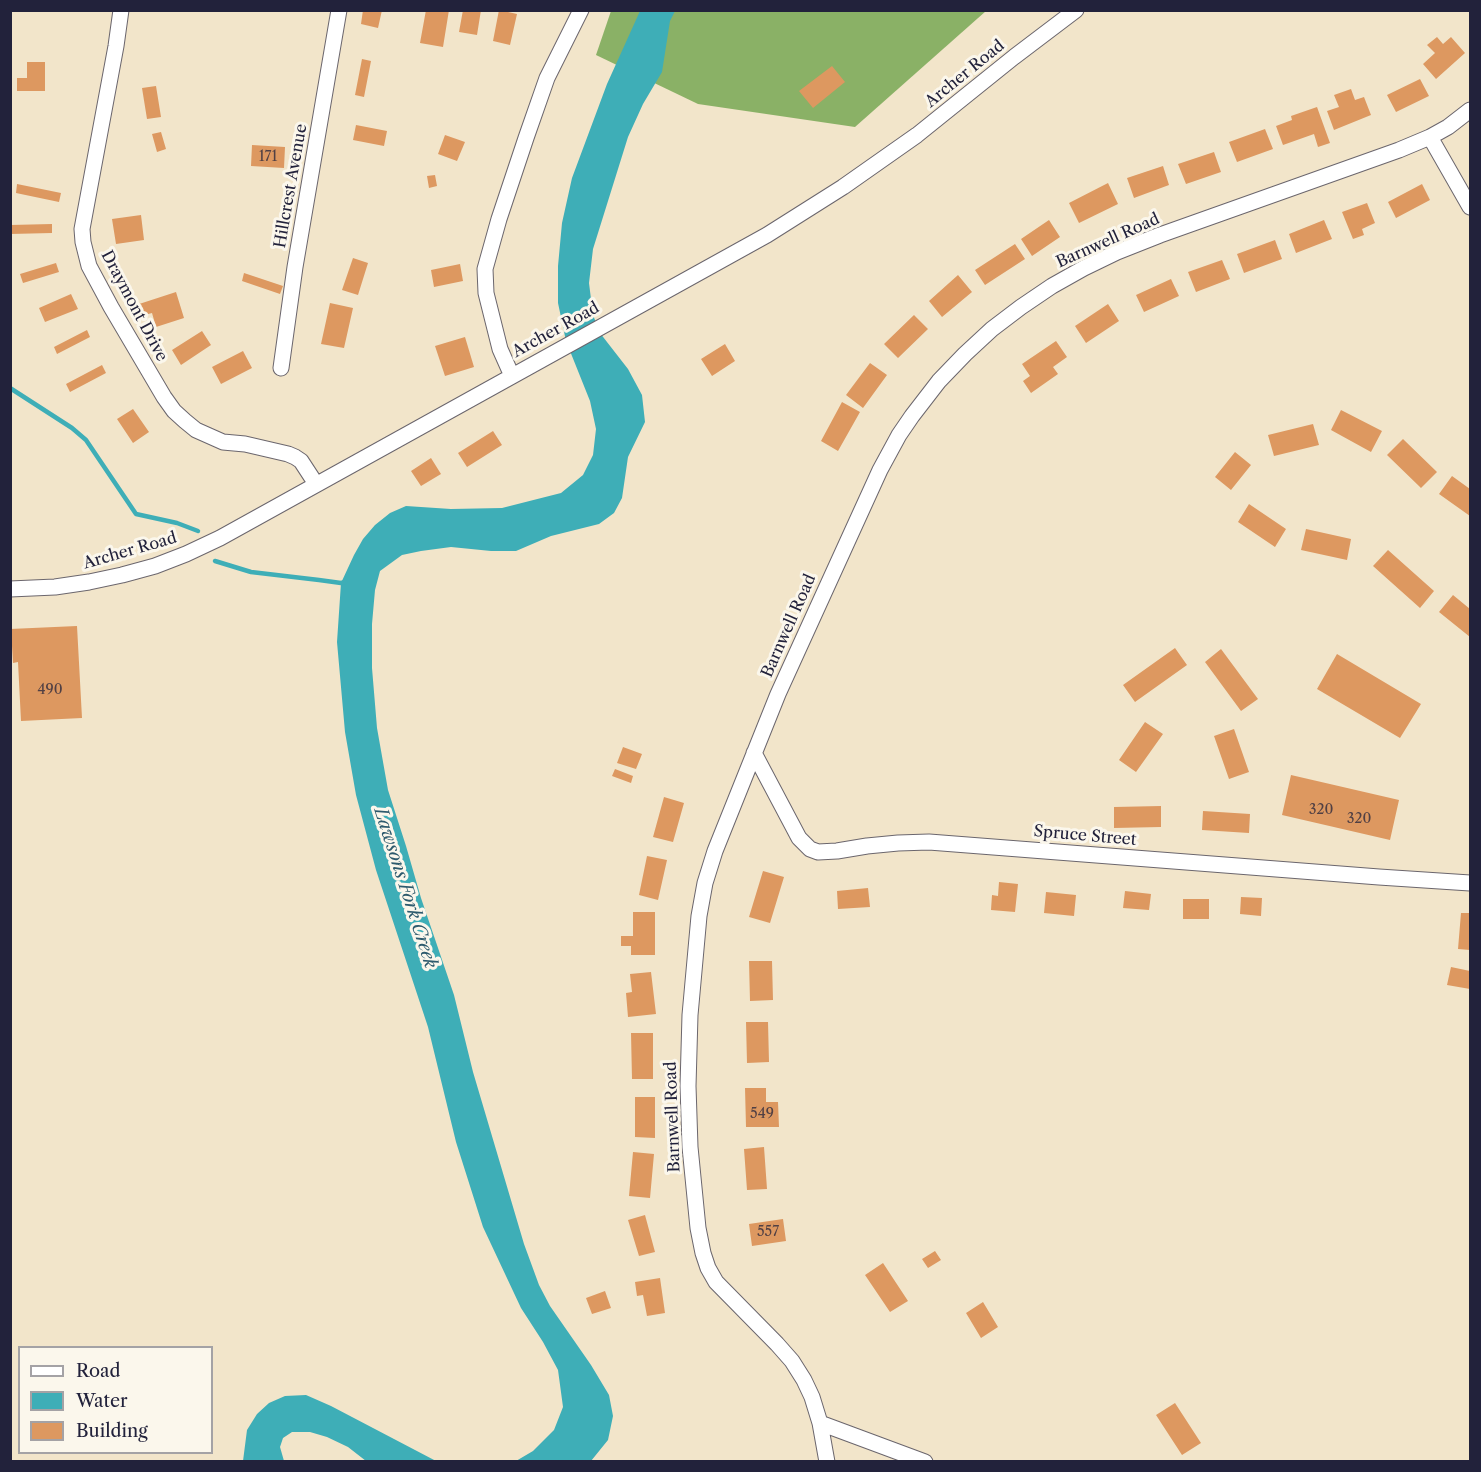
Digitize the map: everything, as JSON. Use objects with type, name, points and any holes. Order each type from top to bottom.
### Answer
[{"type":"street","name":"Draymont Drive","points":[[121,10],[82,229],[89,266],[164,397],[185,422],[209,437],[223,442],[245,444],[295,457],[301,461],[316,484]]},
{"type":"street","name":"Hillcrest Avenue","points":[[281,368],[295,267],[339,10]]},
{"type":"street","points":[[512,376],[497,338],[486,292],[485,269],[499,219],[548,78],[581,10]]},
{"type":"street","name":"Archer Road","points":[[10,588],[55,587],[122,575],[186,554],[220,538],[767,235],[843,187],[917,135],[1076,10]]},
{"type":"street","name":"Barnwell Road","points":[[827,1461],[820,1423],[804,1380],[792,1361],[777,1344],[716,1282],[703,1253],[698,1228],[690,1147],[688,1086],[691,1005],[699,916],[705,884],[715,851],[778,694],[880,470],[912,416],[939,381],[964,354],[999,324],[1052,286],[1117,252],[1160,235],[1430,137],[1470,110]]},
{"type":"street","points":[[1430,137],[1470,207]]},
{"type":"street","name":"Spruce Street","points":[[754,753],[799,838],[810,849],[818,852],[929,842],[1378,878],[1470,883]]},
{"type":"street","points":[[820,1423],[924,1461]]},
{"type":"green space","points":[[611,11],[986,11],[855,127],[698,104],[596,55]]},
{"type":"water","name":"Lawsons Fork Creek","points":[[640,11],[675,11],[670,21],[662,72],[643,104],[628,137],[593,249],[589,283],[593,315],[600,333],[628,369],[642,395],[645,422],[628,457],[622,498],[614,513],[599,524],[551,536],[516,551],[451,547],[402,555],[380,571],[375,590],[372,624],[372,668],[377,728],[388,790],[454,995],[473,1072],[524,1244],[539,1285],[550,1306],[609,1395],[613,1416],[608,1440],[591,1461],[516,1461],[533,1451],[554,1430],[563,1407],[558,1370],[521,1308],[483,1227],[456,1142],[428,1027],[376,870],[356,795],[345,732],[337,642],[341,583],[363,539],[390,513],[406,506],[451,509],[502,508],[561,493],[583,475],[593,455],[596,429],[590,401],[566,341],[558,303],[558,266],[562,223],[572,178],[607,84]]},
{"type":"water","points":[[306,1395],[436,1461],[366,1461],[348,1447],[327,1437],[310,1432],[292,1432],[283,1438],[280,1447],[284,1461],[243,1461],[247,1430],[257,1414],[269,1403],[285,1396]]},
{"type":"building","points":[[363,10],[382,10],[378,28],[361,24]]},
{"type":"building","points":[[426,10],[449,10],[443,47],[420,43]]},
{"type":"building","points":[[463,10],[481,10],[477,35],[459,32]]},
{"type":"building","points":[[499,10],[517,14],[510,45],[493,41]]},
{"type":"building","points":[[1437,37],[1443,44],[1451,37],[1465,53],[1436,79],[1423,64],[1435,53],[1427,45]]},
{"type":"building","points":[[362,59],[371,61],[364,97],[355,95]]},
{"type":"building","points":[[27,62],[45,62],[45,91],[17,91],[17,78],[27,78]]},
{"type":"building","points":[[832,66],[845,82],[813,108],[799,91]]},
{"type":"building","points":[[1420,79],[1429,96],[1396,112],[1387,95]]},
{"type":"building","points":[[156,86],[161,117],[147,119],[142,88]]},
{"type":"building","points":[[1351,89],[1355,100],[1364,97],[1371,115],[1334,130],[1327,111],[1339,107],[1334,95]]},
{"type":"building","points":[[1317,107],[1330,143],[1318,147],[1314,134],[1283,145],[1276,126],[1292,120],[1291,116]]},
{"type":"building","points":[[356,125],[387,131],[384,146],[353,140]]},
{"type":"building","points":[[1265,129],[1273,149],[1237,162],[1229,142]]},
{"type":"building","points":[[161,132],[166,149],[157,152],[152,134]]},
{"type":"building","points":[[445,135],[465,142],[457,161],[438,154]]},
{"type":"building","points":[[252,145],[285,147],[284,168],[251,166]]},
{"type":"building","points":[[1214,152],[1221,172],[1186,184],[1178,164]]},
{"type":"building","points":[[1163,166],[1169,185],[1134,198],[1127,178]]},
{"type":"building","points":[[435,175],[437,186],[429,188],[427,176]]},
{"type":"building","points":[[1108,183],[1118,204],[1079,223],[1069,203]]},
{"type":"building","points":[[17,184],[61,193],[59,202],[16,193]]},
{"type":"building","points":[[1422,184],[1430,200],[1396,218],[1388,202]]},
{"type":"building","points":[[1367,203],[1375,223],[1362,229],[1364,235],[1353,239],[1342,212]]},
{"type":"building","points":[[141,215],[144,240],[116,244],[112,219]]},
{"type":"building","points":[[1049,220],[1060,237],[1032,256],[1021,239]]},
{"type":"building","points":[[1324,220],[1332,239],[1296,253],[1289,234]]},
{"type":"building","points":[[52,224],[52,233],[10,234],[10,225]]},
{"type":"building","points":[[1275,240],[1282,259],[1244,273],[1237,254]]},
{"type":"building","points":[[1015,244],[1025,259],[985,285],[975,270]]},
{"type":"building","points":[[353,258],[368,263],[358,295],[342,290]]},
{"type":"building","points":[[1222,260],[1230,279],[1196,292],[1188,272]]},
{"type":"building","points":[[56,263],[59,272],[23,283],[20,274]]},
{"type":"building","points":[[460,264],[463,281],[434,287],[431,270]]},
{"type":"building","points":[[244,273],[283,286],[280,294],[242,281]]},
{"type":"building","points":[[958,275],[972,292],[942,317],[929,301]]},
{"type":"building","points":[[1171,279],[1179,296],[1144,312],[1136,295]]},
{"type":"building","points":[[176,292],[184,318],[156,327],[152,313],[137,317],[133,306]]},
{"type":"building","points":[[71,294],[78,309],[45,322],[39,308]]},
{"type":"building","points":[[330,303],[353,308],[344,348],[321,344]]},
{"type":"building","points":[[1108,304],[1119,321],[1086,343],[1075,326]]},
{"type":"building","points":[[914,315],[928,329],[898,358],[884,344]]},
{"type":"building","points":[[87,330],[90,337],[57,354],[54,347]]},
{"type":"building","points":[[202,331],[211,345],[181,365],[172,350]]},
{"type":"building","points":[[465,337],[474,367],[445,376],[435,346]]},
{"type":"building","points":[[1056,341],[1067,357],[1053,367],[1058,374],[1031,393],[1023,381],[1030,376],[1022,364]]},
{"type":"building","points":[[725,344],[735,361],[712,376],[701,359]]},
{"type":"building","points":[[243,351],[252,368],[221,384],[212,367]]},
{"type":"building","points":[[870,363],[887,375],[863,408],[846,395]]},
{"type":"building","points":[[102,365],[106,373],[70,392],[66,384]]},
{"type":"building","points":[[842,402],[860,412],[838,451],[821,441]]},
{"type":"building","points":[[133,409],[149,432],[133,443],[117,419]]},
{"type":"building","points":[[1341,410],[1382,431],[1371,452],[1331,430]]},
{"type":"building","points":[[1313,424],[1319,445],[1274,456],[1268,435]]},
{"type":"building","points":[[493,431],[502,445],[467,467],[458,453]]},
{"type":"building","points":[[1403,439],[1437,472],[1421,488],[1387,455]]},
{"type":"building","points":[[1235,452],[1251,465],[1231,490],[1215,477]]},
{"type":"building","points":[[431,458],[441,474],[421,486],[411,471]]},
{"type":"building","points":[[1452,476],[1470,489],[1470,516],[1439,494]]},
{"type":"building","points":[[1249,504],[1286,529],[1275,547],[1238,522]]},
{"type":"building","points":[[1306,529],[1351,539],[1347,560],[1301,550]]},
{"type":"building","points":[[1388,550],[1434,591],[1420,608],[1373,566]]},
{"type":"building","points":[[1453,595],[1470,609],[1470,637],[1439,612]]},
{"type":"building","points":[[77,626],[82,718],[21,721],[18,662],[13,663],[10,629]]},
{"type":"building","points":[[1175,648],[1187,665],[1135,702],[1123,685]]},
{"type":"building","points":[[1221,649],[1258,699],[1241,711],[1205,662]]},
{"type":"building","points":[[1337,654],[1421,704],[1400,738],[1317,689]]},
{"type":"building","points":[[1145,722],[1163,734],[1136,772],[1119,760]]},
{"type":"building","points":[[1234,729],[1249,772],[1229,779],[1214,736]]},
{"type":"building","points":[[623,747],[642,754],[636,769],[617,763]]},
{"type":"building","points":[[615,769],[633,776],[631,783],[612,776]]},
{"type":"building","points":[[1291,775],[1399,800],[1390,840],[1282,815]]},
{"type":"building","points":[[664,797],[684,803],[673,842],[653,837]]},
{"type":"building","points":[[1161,806],[1161,827],[1114,828],[1114,807]]},
{"type":"building","points":[[1203,811],[1250,814],[1249,833],[1202,830]]},
{"type":"building","points":[[647,856],[667,860],[658,900],[639,895]]},
{"type":"building","points":[[763,871],[784,877],[770,923],[749,917]]},
{"type":"building","points":[[999,882],[1018,884],[1015,912],[991,910],[992,895],[998,896]]},
{"type":"building","points":[[868,888],[870,907],[838,909],[837,891]]},
{"type":"building","points":[[1125,891],[1151,894],[1149,910],[1123,908]]},
{"type":"building","points":[[1046,892],[1076,895],[1074,916],[1044,913]]},
{"type":"building","points":[[1241,897],[1262,898],[1261,916],[1240,914]]},
{"type":"building","points":[[1183,899],[1209,899],[1209,919],[1183,919]]},
{"type":"building","points":[[633,912],[655,912],[655,955],[631,955],[631,946],[621,946],[621,936],[633,936]]},
{"type":"building","points":[[1461,913],[1470,913],[1470,950],[1458,949]]},
{"type":"building","points":[[749,961],[772,961],[773,1000],[750,1001]]},
{"type":"building","points":[[1451,967],[1470,971],[1470,989],[1447,985]]},
{"type":"building","points":[[651,972],[656,1014],[628,1017],[626,993],[632,992],[630,974]]},
{"type":"building","points":[[746,1022],[768,1022],[769,1062],[747,1063]]},
{"type":"building","points":[[631,1033],[653,1033],[653,1079],[632,1079]]},
{"type":"building","points":[[745,1088],[766,1088],[766,1102],[778,1102],[779,1127],[746,1127]]},
{"type":"building","points":[[635,1097],[655,1097],[655,1138],[635,1137]]},
{"type":"building","points":[[764,1147],[767,1189],[747,1190],[744,1149]]},
{"type":"building","points":[[633,1152],[654,1154],[650,1198],[629,1196]]},
{"type":"building","points":[[645,1215],[655,1252],[639,1256],[628,1220]]},
{"type":"building","points":[[783,1219],[786,1241],[752,1246],[749,1224]]},
{"type":"building","points":[[935,1251],[941,1260],[928,1268],[922,1259]]},
{"type":"building","points":[[883,1263],[908,1301],[890,1312],[865,1275]]},
{"type":"building","points":[[660,1278],[665,1313],[647,1316],[643,1295],[637,1296],[635,1282]]},
{"type":"building","points":[[605,1291],[611,1308],[592,1314],[586,1298]]},
{"type":"building","points":[[983,1302],[998,1327],[981,1338],[966,1313]]},
{"type":"building","points":[[1175,1403],[1201,1443],[1182,1455],[1156,1415]]},
{"type":"waterway","points":[[10,388],[72,428],[86,440],[136,514],[177,523],[198,531]]},
{"type":"waterway","points":[[215,561],[251,572],[345,582]]}]
